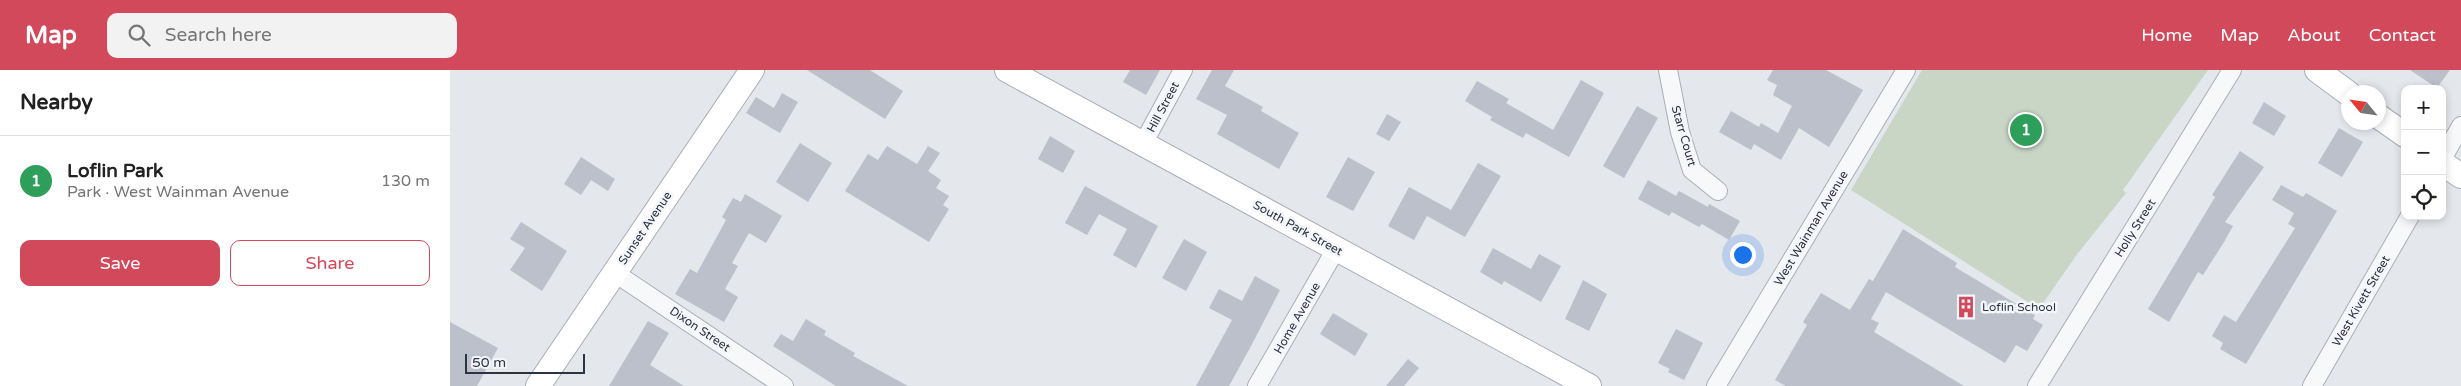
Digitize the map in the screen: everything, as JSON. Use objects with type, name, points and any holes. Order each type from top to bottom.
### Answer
[{"type":"main road","name":"Sunset Avenue","points":[[538,386],[752,70]]},
{"type":"main road","name":"South Park Street","points":[[1007,70],[1589,386]]},
{"type":"main road","points":[[2317,70],[2341,88]]},
{"type":"main road","points":[[2386,122],[2401,132]]},
{"type":"main road","points":[[2446,166],[2461,176]]},
{"type":"street","name":"Hill Street","points":[[1143,144],[1183,70]]},
{"type":"street","name":"Starr Court","points":[[1668,70],[1680,132],[1692,170],[1718,191]]},
{"type":"street","name":"West Wainman Avenue","points":[[1716,386],[1905,70]]},
{"type":"street","name":"Holly Street","points":[[2038,386],[2232,70]]},
{"type":"street","points":[[2446,152],[2461,126]]},
{"type":"street","name":"West Kivett Street","points":[[2312,386],[2408,220]]},
{"type":"street","name":"Home Avenue","points":[[1258,386],[1336,249]]},
{"type":"street","name":"Dixon Street","points":[[615,273],[784,386]]},
{"type":"green space","points":[[1922,70],[2208,70],[2123,190],[2126,193],[2078,253],[2039,309],[1851,190]]},
{"type":"building","points":[[807,70],[870,70],[903,91],[885,119]]},
{"type":"building","points":[[1130,70],[1160,70],[1146,95],[1123,82]]},
{"type":"building","points":[[1212,70],[1234,70],[1225,86],[1263,107],[1261,111],[1299,133],[1279,169],[1217,134],[1227,115],[1196,99]]},
{"type":"building","points":[[1773,70],[1826,70],[1863,90],[1829,147],[1799,128],[1781,160],[1754,144],[1751,150],[1719,132],[1731,111],[1759,127],[1761,123],[1778,133],[1792,106],[1773,95],[1777,85],[1767,80]]},
{"type":"building","points":[[2410,70],[2450,70],[2439,85],[2432,85]]},
{"type":"building","points":[[1581,80],[1604,93],[1569,157],[1526,133],[1523,138],[1490,120],[1492,117],[1465,101],[1477,81],[1509,99],[1506,103],[1553,130]]},
{"type":"building","points":[[782,93],[798,102],[780,133],[746,113],[756,97],[774,108]]},
{"type":"building","points":[[2264,102],[2286,116],[2274,136],[2252,123]]},
{"type":"building","points":[[1637,106],[1658,118],[1624,178],[1603,166]]},
{"type":"building","points":[[1387,114],[1401,122],[1389,141],[1376,134]]},
{"type":"building","points":[[2339,128],[2363,142],[2342,177],[2318,163]]},
{"type":"building","points":[[1050,136],[1075,151],[1063,173],[1038,159]]},
{"type":"building","points":[[800,143],[832,163],[808,202],[776,182]]},
{"type":"building","points":[[887,146],[917,164],[928,146],[940,153],[928,171],[941,180],[936,188],[949,196],[943,205],[949,209],[929,242],[845,191],[868,154],[878,160]]},
{"type":"building","points":[[2240,151],[2264,167],[2225,222],[2233,226],[2224,242],[2203,275],[2198,272],[2169,322],[2148,309],[2215,197],[2212,195]]},
{"type":"building","points":[[581,157],[615,179],[608,191],[591,180],[581,195],[564,184]]},
{"type":"building","points":[[1348,157],[1375,172],[1353,211],[1326,197]]},
{"type":"building","points":[[1478,163],[1501,176],[1465,237],[1427,216],[1414,240],[1388,226],[1409,187],[1451,210]]},
{"type":"building","points":[[1648,180],[1676,196],[1679,191],[1708,207],[1709,204],[1740,221],[1729,240],[1702,224],[1699,227],[1672,212],[1669,216],[1638,199]]},
{"type":"building","points":[[2281,185],[2303,197],[2306,193],[2337,211],[2246,364],[2220,349],[2223,343],[2212,336],[2224,315],[2236,322],[2295,228],[2288,224],[2294,213],[2272,200]]},
{"type":"building","points":[[1085,186],[1158,226],[1136,268],[1113,255],[1127,229],[1099,214],[1087,235],[1065,223]]},
{"type":"building","points":[[745,194],[782,216],[766,243],[749,233],[732,263],[738,266],[725,289],[738,297],[724,322],[675,294],[690,269],[697,273],[726,220],[722,217],[733,198],[741,202]]},
{"type":"building","points":[[521,222],[567,251],[542,291],[510,270],[525,248],[510,239]]},
{"type":"building","name":"Loflin School","points":[[1903,229],[1957,263],[1955,267],[2035,315],[2033,319],[2043,325],[2027,351],[2016,345],[2005,363],[1886,292],[1871,319],[1879,323],[1874,332],[1964,386],[1786,386],[1775,380],[1807,325],[1803,322],[1821,293],[1850,310],[1869,279],[1873,281]]},
{"type":"building","points":[[1184,239],[1207,252],[1186,291],[1162,278]]},
{"type":"building","points":[[1493,248],[1531,269],[1539,254],[1561,266],[1541,302],[1504,281],[1502,285],[1480,272]]},
{"type":"building","points":[[1255,276],[1280,290],[1250,348],[1229,386],[1196,386],[1232,320],[1209,308],[1219,289],[1242,301]]},
{"type":"building","points":[[1583,280],[1607,294],[1589,331],[1565,319]]},
{"type":"building","points":[[1333,313],[1368,334],[1355,356],[1320,334]]},
{"type":"building","points":[[806,319],[826,331],[824,335],[855,353],[853,356],[908,386],[836,386],[773,346],[781,334],[793,341]]},
{"type":"building","points":[[648,321],[669,333],[650,365],[684,386],[609,386]]},
{"type":"building","points":[[450,322],[498,348],[477,386],[450,386]]},
{"type":"building","points":[[1676,329],[1703,343],[1684,380],[1668,372],[1670,369],[1658,363]]},
{"type":"building","points":[[1408,359],[1419,368],[1404,386],[1386,386]]},
{"type":"place","name":"Loflin Park","points":[[2026,130]]},
{"type":"place","name":"Loflin School","points":[[1966,307]]}]
